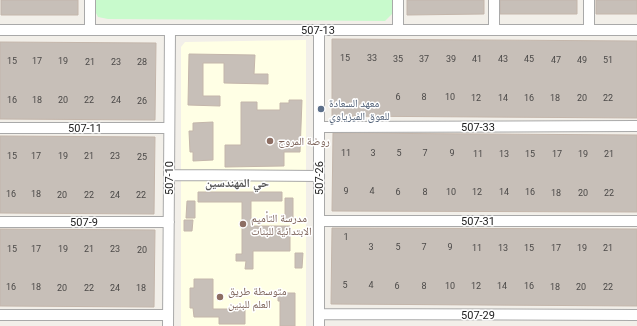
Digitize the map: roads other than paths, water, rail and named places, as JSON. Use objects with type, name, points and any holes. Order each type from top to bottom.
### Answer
[{"type":"street","points":[[90,0],[90,30]]},
{"type":"street","points":[[398,0],[398,30]]},
{"type":"street","points":[[494,0],[494,30]]},
{"type":"street","points":[[588,0],[589,30]]},
{"type":"street","name":"507-13","points":[[0,30],[637,30]]},
{"type":"street","name":"507-10","points":[[168,326],[170,30]]},
{"type":"street","name":"507-26","points":[[319,30],[319,326]]},
{"type":"street","name":"507-33","points":[[319,127],[637,126]]},
{"type":"street","name":"507-11","points":[[0,128],[169,128]]},
{"type":"street","points":[[169,175],[319,176]]},
{"type":"street","name":"507-31","points":[[319,222],[637,221]]},
{"type":"street","name":"507-9","points":[[0,222],[169,222]]},
{"type":"street","name":"507-29","points":[[319,314],[637,315]]},
{"type":"street","points":[[0,315],[168,316]]},
{"type":"street","points":[[87,315],[87,326]]},
{"type":"place","name":"معهد السعادة للعوق الفيزياوي","points":[[321,109]]},
{"type":"place","name":"روضة المروج","points":[[270,141]]},
{"type":"place","name":"مدرسة التأميم الابتدائية للبنات","points":[[243,224]]},
{"type":"place","name":"متوسطة طريق العلم للبنين","points":[[220,297]]},
{"type":"district","name":"حي المهندسين","points":[[237,183]]}]
